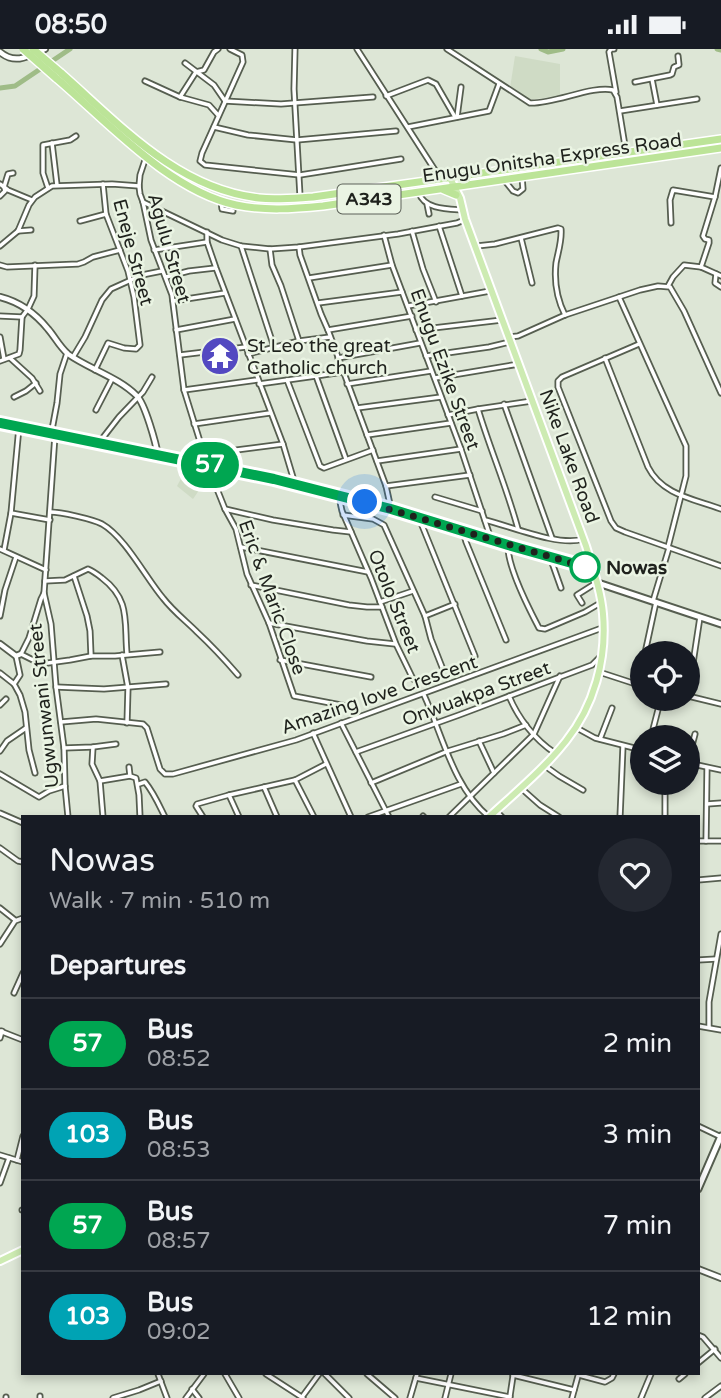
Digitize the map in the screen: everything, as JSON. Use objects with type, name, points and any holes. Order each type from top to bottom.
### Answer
[{"type":"highway","name":"Enugu Onitsha Express Road","points":[[23,49],[159,157],[192,179],[247,197],[300,198],[721,139]]},
{"type":"highway","name":"Enugu Onitsha Express Road","points":[[33,49],[146,157],[182,183],[221,201],[234,211],[259,208],[301,209],[439,190],[455,193],[468,184],[721,148]]},
{"type":"main road","name":"Nike Lake Road","points":[[450,178],[589,556],[586,566],[597,580],[604,627],[599,672],[590,699],[575,727],[555,753],[491,815]]},
{"type":"main road","points":[[441,180],[455,193]]},
{"type":"main road","points":[[0,423],[295,484],[586,566]]},
{"type":"main road","points":[[597,580],[721,624]]},
{"type":"main road","points":[[700,1184],[721,1137]]},
{"type":"main road","points":[[0,1261],[21,1251]]},
{"type":"street","points":[[0,52],[18,59],[45,49]]},
{"type":"street","points":[[180,97],[196,72],[204,70],[218,49]]},
{"type":"street","points":[[230,49],[242,55],[243,62],[200,158],[205,165],[300,175],[401,159]]},
{"type":"street","points":[[295,49],[294,89],[300,198]]},
{"type":"street","points":[[357,49],[441,180]]},
{"type":"street","points":[[447,49],[526,102],[534,104],[603,89],[612,89],[616,94]]},
{"type":"street","points":[[612,50],[626,152]]},
{"type":"street","points":[[635,82],[672,74],[674,67],[679,65],[678,57]]},
{"type":"street","points":[[185,64],[214,85],[225,101]]},
{"type":"street","points":[[652,79],[657,105]]},
{"type":"street","points":[[386,96],[428,80],[432,81],[456,117]]},
{"type":"street","points":[[145,82],[209,106],[219,116]]},
{"type":"street","points":[[408,127],[489,111],[499,84]]},
{"type":"street","points":[[456,117],[461,87]]},
{"type":"street","points":[[225,101],[296,104],[373,97]]},
{"type":"street","points":[[620,111],[697,99]]},
{"type":"street","points":[[214,127],[248,135],[298,141],[396,131]]},
{"type":"street","points":[[48,188],[43,173],[44,144],[70,140],[76,136]]},
{"type":"street","points":[[52,143],[57,185]]},
{"type":"street","name":"Agulu Street","points":[[146,157],[139,186],[151,240],[173,301],[184,390],[208,467]]},
{"type":"street","points":[[701,267],[709,243],[703,236],[721,168]]},
{"type":"street","points":[[0,196],[5,191],[3,187],[8,174],[13,173]]},
{"type":"street","points":[[504,179],[513,191],[518,193],[523,189],[522,177]]},
{"type":"street","name":"Eneje Street","points":[[94,370],[108,343],[124,348],[139,348],[138,320],[130,280],[106,214],[103,184]]},
{"type":"street","points":[[0,246],[18,231],[32,200],[48,188],[57,185],[139,186]]},
{"type":"street","points":[[3,187],[32,200]]},
{"type":"street","points":[[671,223],[670,200],[673,190],[721,203]]},
{"type":"street","points":[[419,193],[421,200],[427,204],[446,209],[462,209]]},
{"type":"street","points":[[143,202],[222,240],[242,246],[270,249],[412,231],[457,223],[465,219]]},
{"type":"street","points":[[427,204],[429,214]]},
{"type":"street","points":[[80,221],[106,214]]},
{"type":"street","points":[[439,226],[462,296]]},
{"type":"street","points":[[475,247],[561,229],[562,237],[556,263],[556,288],[565,315]]},
{"type":"street","points":[[18,231],[31,230]]},
{"type":"street","points":[[412,231],[436,302]]},
{"type":"street","points":[[206,232],[216,268],[283,445],[295,484]]},
{"type":"street","name":"Enugu Ezike Street","points":[[384,235],[392,265],[491,539]]},
{"type":"street","points":[[521,238],[532,283]]},
{"type":"street","points":[[154,250],[207,242]]},
{"type":"street","points":[[242,246],[274,347]]},
{"type":"street","points":[[299,247],[317,303],[386,486],[391,509]]},
{"type":"street","points":[[270,249],[272,265],[299,341]]},
{"type":"street","points":[[0,265],[78,264],[120,250]]},
{"type":"street","points":[[5,359],[19,354],[20,351],[22,317],[34,296],[35,265]]},
{"type":"street","points":[[309,278],[392,265]]},
{"type":"street","points":[[426,356],[489,347],[565,315],[648,288],[670,285],[683,266],[687,265],[701,267],[719,275],[715,283],[721,287]]},
{"type":"street","points":[[166,277],[216,268]]},
{"type":"street","points":[[73,357],[105,295],[117,285],[142,275],[162,271]]},
{"type":"street","points":[[670,285],[721,393]]},
{"type":"street","points":[[408,306],[492,291]]},
{"type":"street","points":[[317,303],[402,292]]},
{"type":"street","points":[[173,301],[225,293]]},
{"type":"street","points":[[0,297],[15,301],[28,309],[67,353],[138,397],[155,440],[158,456]]},
{"type":"street","points":[[619,297],[686,445],[687,465],[682,496],[654,602],[647,641]]},
{"type":"street","points":[[0,316],[22,317]]},
{"type":"street","points":[[328,330],[412,316]]},
{"type":"street","points":[[176,330],[235,319]]},
{"type":"street","points":[[416,330],[502,320]]},
{"type":"street","points":[[0,337],[5,359]]},
{"type":"street","points":[[248,354],[299,341],[330,337]]},
{"type":"street","points":[[338,358],[420,343]]},
{"type":"street","points":[[639,344],[562,377],[558,381],[558,387],[613,524],[625,532],[721,566]]},
{"type":"street","points":[[180,355],[246,347]]},
{"type":"street","points":[[14,684],[20,675],[18,655],[29,638],[44,593],[53,435],[60,374],[67,353]]},
{"type":"street","points":[[605,358],[651,473],[662,486],[721,509]]},
{"type":"street","points":[[5,359],[23,368],[40,391]]},
{"type":"street","points":[[434,378],[519,364]]},
{"type":"street","points":[[347,384],[431,371]]},
{"type":"street","points":[[184,390],[343,372]]},
{"type":"street","points":[[713,373],[721,374]]},
{"type":"street","points":[[316,376],[346,459]]},
{"type":"street","points":[[98,444],[152,377]]},
{"type":"street","points":[[96,410],[112,379]]},
{"type":"street","points":[[287,380],[320,466],[324,468],[373,450]]},
{"type":"street","points":[[14,397],[36,383]]},
{"type":"street","points":[[357,408],[441,397]]},
{"type":"street","points":[[448,415],[532,401]]},
{"type":"street","points":[[504,404],[552,538]]},
{"type":"street","points":[[478,409],[508,492],[518,529]]},
{"type":"street","points":[[194,424],[270,413]]},
{"type":"street","points":[[368,435],[451,423]]},
{"type":"street","points":[[19,427],[10,513],[2,550],[46,570]]},
{"type":"street","points":[[204,454],[283,445]]},
{"type":"street","points":[[377,461],[461,450]]},
{"type":"street","name":"Eric & Maric Close","points":[[208,467],[236,529],[251,585],[269,623],[294,696],[346,706]]},
{"type":"street","points":[[386,486],[470,475]]},
{"type":"street","name":"Otolo Street","points":[[338,495],[343,515],[396,645],[413,679]]},
{"type":"street","points":[[435,497],[482,511]]},
{"type":"street","points":[[225,509],[273,520],[351,531]]},
{"type":"street","points":[[50,512],[103,524],[118,538],[164,600],[238,675]]},
{"type":"street","points":[[10,513],[50,520]]},
{"type":"street","points":[[343,515],[360,516],[383,523],[425,616],[442,667]]},
{"type":"street","points":[[419,518],[475,656]]},
{"type":"street","points":[[485,520],[552,538],[578,541],[583,539]]},
{"type":"street","points":[[463,531],[506,640]]},
{"type":"street","points":[[508,545],[514,572],[539,628],[545,629],[602,602]]},
{"type":"street","points":[[241,547],[368,572]]},
{"type":"street","points":[[0,616],[3,590],[16,557]]},
{"type":"street","points":[[550,557],[561,588]]},
{"type":"street","points":[[45,581],[60,581],[88,569],[92,570],[121,597],[125,613],[127,723],[96,719],[61,722]]},
{"type":"street","points":[[74,576],[88,616],[91,656]]},
{"type":"street","points":[[582,603],[577,595],[597,580]]},
{"type":"street","points":[[251,585],[367,607],[413,591]]},
{"type":"street","name":"Ugwunwani Street","points":[[44,593],[51,624],[68,815]]},
{"type":"street","points":[[425,616],[455,604]]},
{"type":"street","points":[[696,641],[700,617]]},
{"type":"street","points":[[269,623],[396,645]]},
{"type":"street","name":"Amazing love Crescent","points":[[127,723],[143,724],[147,727],[161,771],[165,774],[178,773],[296,740],[604,627]]},
{"type":"street","points":[[2,648],[40,662],[160,652]]},
{"type":"street","name":"Onwuakpa Street","points":[[356,752],[592,665],[602,655]]},
{"type":"street","points":[[280,660],[371,677]]},
{"type":"street","points":[[599,672],[630,682]]},
{"type":"street","points":[[0,673],[14,684],[26,712],[30,758],[35,773]]},
{"type":"street","points":[[451,815],[534,734],[560,676]]},
{"type":"street","points":[[56,687],[104,689],[166,684]]},
{"type":"street","points":[[424,695],[461,784],[470,798],[487,815]]},
{"type":"street","points":[[509,696],[526,725],[555,753]]},
{"type":"street","points":[[0,705],[6,699]]},
{"type":"street","points":[[700,699],[721,704]]},
{"type":"street","points":[[600,739],[612,708]]},
{"type":"street","points":[[341,723],[388,815]]},
{"type":"street","points":[[372,782],[448,751],[526,725]]},
{"type":"street","points":[[575,727],[600,739],[630,747]]},
{"type":"street","points":[[0,751],[7,741],[26,728]]},
{"type":"street","points":[[313,733],[350,815]]},
{"type":"street","points":[[0,738],[7,741]]},
{"type":"street","points":[[479,741],[494,773]]},
{"type":"street","points":[[64,748],[116,744]]},
{"type":"street","points":[[620,815],[623,746]]},
{"type":"street","points":[[93,747],[92,764],[100,781],[103,815]]},
{"type":"street","points":[[202,815],[196,806],[229,795],[295,780],[326,764]]},
{"type":"street","points":[[543,764],[583,790]]},
{"type":"street","points":[[700,766],[721,770]]},
{"type":"street","points":[[129,767],[130,776]]},
{"type":"street","points":[[706,841],[707,768]]},
{"type":"street","points":[[0,774],[38,797],[65,786]]},
{"type":"street","points":[[100,781],[130,776],[136,778],[140,815]]},
{"type":"street","points":[[295,780],[313,815]]},
{"type":"street","points":[[138,785],[145,782],[164,815]]},
{"type":"street","points":[[374,815],[461,784]]},
{"type":"street","points":[[264,787],[276,815]]},
{"type":"street","points":[[520,787],[556,815]]},
{"type":"street","points":[[229,795],[238,815]]},
{"type":"street","points":[[665,795],[665,815]]},
{"type":"street","points":[[706,804],[721,803]]},
{"type":"street","points":[[496,811],[500,815]]},
{"type":"street","points":[[0,813],[21,822]]},
{"type":"street","points":[[700,841],[721,841]]},
{"type":"street","points":[[0,848],[21,861]]},
{"type":"street","points":[[700,880],[721,878]]},
{"type":"street","points":[[0,908],[15,921]]},
{"type":"street","points":[[0,944],[15,921],[21,919]]},
{"type":"street","points":[[709,1027],[709,1002],[721,934]]},
{"type":"street","points":[[700,960],[716,959]]},
{"type":"street","points":[[14,993],[21,977]]},
{"type":"street","points":[[700,1026],[721,1030]]},
{"type":"street","points":[[0,1038],[1,1031],[21,1039]]},
{"type":"street","points":[[700,1127],[721,1137]]},
{"type":"street","points":[[0,1155],[20,1161]]},
{"type":"street","points":[[0,1183],[9,1158]]},
{"type":"street","points":[[700,1270],[721,1278]]},
{"type":"street","points":[[700,1336],[721,1358]]},
{"type":"street","points":[[700,1361],[715,1349]]},
{"type":"street","points":[[186,1398],[203,1375]]},
{"type":"street","points":[[226,1375],[239,1398]]},
{"type":"street","points":[[268,1375],[303,1398],[318,1375]]},
{"type":"street","points":[[326,1375],[349,1398]]},
{"type":"street","points":[[368,1375],[395,1398]]},
{"type":"street","points":[[445,1398],[451,1375]]},
{"type":"street","points":[[410,1398],[417,1376],[448,1386],[510,1398],[513,1375]]},
{"type":"street","points":[[517,1375],[574,1390]]},
{"type":"street","points":[[572,1398],[579,1375]]},
{"type":"street","points":[[582,1375],[605,1382],[614,1375]]},
{"type":"street","points":[[641,1398],[651,1375]]},
{"type":"street","points":[[679,1379],[684,1375]]},
{"type":"street","points":[[113,1398],[139,1390],[160,1376],[167,1398]]},
{"type":"street","points":[[705,1398],[721,1386]]},
{"type":"street","points":[[192,1389],[199,1398]]},
{"type":"shaded area","points":[[515,56],[560,64],[560,96],[527,100],[510,88]]},
{"type":"shaded area","points":[[189,464],[207,469],[208,477],[193,499],[177,486]]},
{"type":"waterway","points":[[0,88],[15,86],[70,49]]},
{"type":"waterway","points":[[541,49],[548,52],[563,49]]},
{"type":"waterway","points":[[717,49],[721,50]]},
{"type":"bus line","name":"57","points":[[0,423],[274,479],[391,509],[593,569]]},
{"type":"place","name":"St Leo the great Catholic church","points":[[220,356]]},
{"type":"place","name":"Nowas","points":[[585,567]]},
{"type":"route","points":[[365,502],[585,567]]}]
